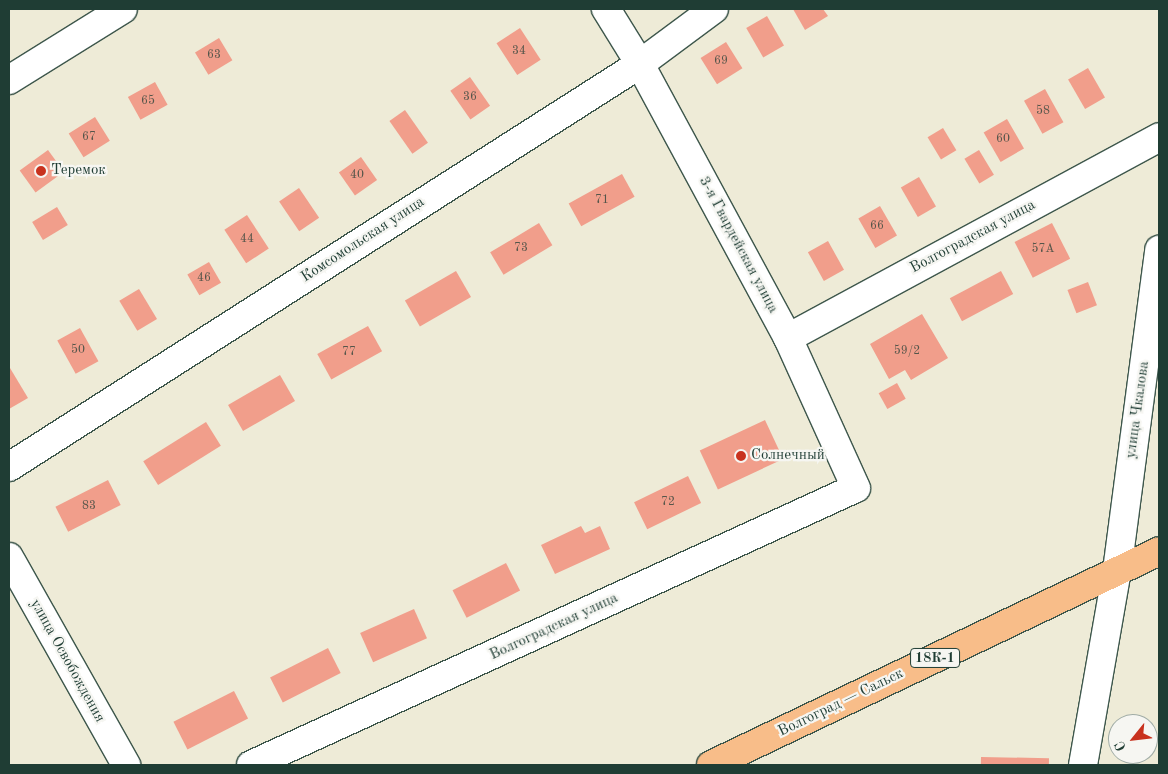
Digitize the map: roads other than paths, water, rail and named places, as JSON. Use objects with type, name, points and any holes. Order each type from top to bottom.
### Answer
[{"type":"main road","name":"Волгоград — Сальск","points":[[711,765],[1159,551]]},
{"type":"street","points":[[9,80],[123,9]]},
{"type":"street","name":"3-я Гвардейская улица","points":[[606,9],[640,64],[788,338],[856,488]]},
{"type":"street","name":"Комсомольская улица","points":[[9,467],[640,64],[714,9]]},
{"type":"street","name":"Волгоградская улица","points":[[788,338],[1159,137]]},
{"type":"street","name":"улица Чкалова","points":[[1083,765],[1117,571],[1159,250]]},
{"type":"street","name":"Волгоградская улица","points":[[251,765],[856,488]]},
{"type":"street","name":"улица Освобождения","points":[[9,557],[126,765]]},
{"type":"place","name":"Теремок","points":[[41,171]]},
{"type":"place","name":"Солнечный","points":[[741,456]]}]
